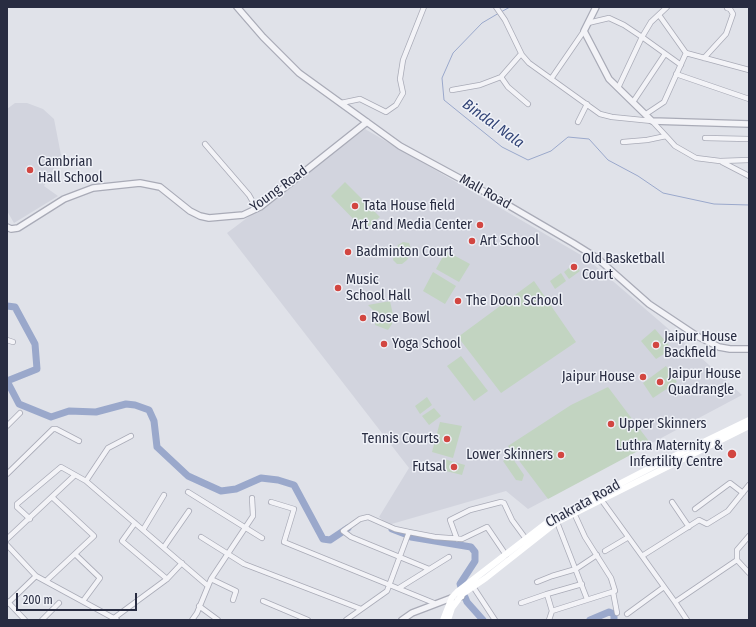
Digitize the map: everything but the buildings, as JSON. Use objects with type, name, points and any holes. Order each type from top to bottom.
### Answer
[{"type":"main road","name":"Chakrata Road","points":[[443,620],[452,597],[557,522],[599,497],[749,420]]},
{"type":"main road","name":"Chakrata Road","points":[[448,620],[452,608],[472,584],[553,518],[749,426]]},
{"type":"street","name":"Mall Road","points":[[237,7],[290,64],[331,97],[400,146],[496,198],[597,258],[649,304],[697,336],[719,347],[730,349],[749,349]]},
{"type":"street","points":[[341,103],[360,99],[386,112],[396,105],[403,93],[400,79],[401,66],[424,7]]},
{"type":"street","points":[[496,7],[502,14],[521,54],[529,63],[600,114],[608,117],[652,121],[749,124]]},
{"type":"street","points":[[551,79],[584,31],[596,7]]},
{"type":"street","points":[[618,88],[642,37],[651,22],[667,7]]},
{"type":"street","points":[[704,58],[724,38],[733,14],[727,7]]},
{"type":"street","points":[[659,15],[686,53],[749,70]]},
{"type":"street","points":[[588,22],[609,18],[624,25],[681,65]]},
{"type":"street","points":[[584,31],[609,79],[646,114],[675,146],[694,156],[720,161],[749,160]]},
{"type":"street","points":[[646,114],[664,102],[686,53]]},
{"type":"street","points":[[452,90],[480,84],[501,76],[521,54]]},
{"type":"street","points":[[633,102],[665,54]]},
{"type":"street","points":[[676,74],[749,99]]},
{"type":"street","points":[[501,76],[508,87],[528,104]]},
{"type":"street","points":[[578,122],[587,104]]},
{"type":"street","name":"Young Road","points":[[7,227],[11,229],[18,228],[64,199],[93,188],[140,183],[160,187],[190,211],[209,218],[237,216],[257,209],[367,122]]},
{"type":"street","points":[[623,142],[647,140],[666,136]]},
{"type":"street","points":[[705,138],[749,139]]},
{"type":"street","points":[[205,144],[248,195],[257,209]]},
{"type":"street","points":[[720,161],[749,176]]},
{"type":"street","points":[[7,340],[13,342]]},
{"type":"street","points":[[7,426],[20,413]]},
{"type":"street","points":[[7,474],[53,429],[56,429],[79,441]]},
{"type":"street","points":[[86,481],[108,448],[131,436]]},
{"type":"street","points":[[30,518],[16,507],[17,504],[59,467],[86,481],[182,562],[208,586]]},
{"type":"street","points":[[7,539],[75,475]]},
{"type":"street","points":[[695,509],[730,483],[743,493]]},
{"type":"street","points":[[642,556],[700,520],[707,524],[723,514],[731,508],[749,484]]},
{"type":"street","points":[[188,492],[262,538]]},
{"type":"street","points":[[144,530],[164,495]]},
{"type":"street","points":[[46,581],[94,535],[52,497]]},
{"type":"street","points":[[599,497],[687,620]]},
{"type":"street","points":[[192,620],[200,606],[211,579],[253,515],[252,498]]},
{"type":"street","points":[[271,502],[294,509],[284,542],[434,603]]},
{"type":"street","points":[[457,539],[450,520],[470,510],[501,502],[504,503],[512,520],[526,539]]},
{"type":"street","points":[[672,502],[689,527]]},
{"type":"street","points":[[164,547],[188,511]]},
{"type":"street","points":[[574,513],[585,537],[612,580],[615,591],[613,592],[617,613]]},
{"type":"street","points":[[429,569],[351,537],[344,533],[344,530],[360,519],[368,517],[395,529],[435,538],[466,538],[487,527],[506,555]]},
{"type":"street","points":[[557,522],[587,599]]},
{"type":"street","points":[[136,523],[122,540],[167,579]]},
{"type":"street","points":[[346,620],[387,591],[409,532]]},
{"type":"street","points":[[749,536],[737,550],[737,560],[749,573]]},
{"type":"street","points":[[201,537],[244,564],[361,609]]},
{"type":"street","points":[[604,551],[627,538]]},
{"type":"street","points":[[7,546],[36,576],[115,619],[167,579],[182,562]]},
{"type":"street","points":[[7,555],[12,551]]},
{"type":"street","points":[[75,554],[100,578],[83,601]]},
{"type":"street","points":[[538,582],[552,576],[576,570],[597,555]]},
{"type":"street","points":[[399,588],[449,557]]},
{"type":"street","points":[[675,602],[737,560]]},
{"type":"street","points":[[25,620],[8,602],[36,576]]},
{"type":"street","points":[[211,579],[236,591],[233,600]]},
{"type":"street","points":[[472,584],[495,620]]},
{"type":"street","points":[[521,603],[582,584]]},
{"type":"street","points":[[627,614],[664,587]]},
{"type":"street","points":[[552,611],[613,592]]},
{"type":"street","points":[[547,594],[552,611],[549,620]]},
{"type":"street","points":[[402,620],[434,603],[452,597],[461,596]]},
{"type":"street","points":[[263,601],[308,620]]},
{"type":"street","points":[[42,620],[59,603]]},
{"type":"street","points":[[200,606],[218,620]]},
{"type":"shaded area","name":"Cambrian Hall School","points":[[15,103],[27,103],[43,109],[54,119],[61,155],[44,186],[58,196],[14,223],[7,211],[7,109]]},
{"type":"shaded area","name":"The Doon School","points":[[365,129],[586,258],[686,344],[742,395],[528,509],[506,491],[388,525],[379,517],[409,468],[227,233]]},
{"type":"green space","name":"Tata House field","points":[[345,182],[380,217],[364,230],[331,196]]},
{"type":"green space","points":[[403,242],[409,243],[412,252],[407,260],[402,264],[397,264],[393,260],[394,253],[398,245]]},
{"type":"green space","points":[[446,251],[470,264],[459,282],[436,269]]},
{"type":"green space","name":"Old Basketball Court","points":[[575,263],[580,271],[569,279],[564,272]]},
{"type":"green space","points":[[433,272],[456,286],[445,304],[423,291]]},
{"type":"green space","name":"Old Basketball Court","points":[[561,273],[566,281],[555,289],[550,281]]},
{"type":"green space","points":[[534,281],[576,342],[501,393],[458,337]]},
{"type":"green space","points":[[390,301],[393,315],[392,324],[388,330],[375,325],[376,316],[374,311],[368,305]]},
{"type":"green space","name":"Jaipur House Backfield","points":[[655,329],[672,349],[656,359],[641,341]]},
{"type":"green space","points":[[461,356],[488,391],[474,401],[447,366]]},
{"type":"green space","name":"Jaipur House Quadrangle","points":[[666,366],[677,382],[653,398],[643,383]]},
{"type":"green space","name":"Lower Skinners","points":[[608,387],[651,444],[548,499],[508,446],[571,405]]},
{"type":"green space","points":[[427,397],[432,405],[420,414],[415,406]]},
{"type":"green space","points":[[434,408],[441,416],[429,425],[422,416]]},
{"type":"green space","name":"Tennis Courts","points":[[440,422],[462,426],[453,458],[432,452]]},
{"type":"green space","points":[[511,456],[524,475],[522,481],[516,480],[503,461]]},
{"type":"green space","name":"Futsal","points":[[444,459],[465,465],[462,475],[442,470]]},
{"type":"waterway","name":"Bindal Nala","points":[[501,12],[510,7]]},
{"type":"waterway","name":"Bindal Nala","points":[[499,13],[482,23],[453,53],[442,78],[444,100],[502,147],[528,160],[551,151],[568,137],[589,139],[608,160],[638,176],[663,193],[714,204],[749,205]]},
{"type":"waterway","points":[[7,306],[15,307],[35,344],[37,369],[7,381],[19,404],[51,417],[69,411],[96,412],[126,404],[135,405],[149,410],[154,421],[157,447],[188,476],[221,491],[236,489],[261,478],[278,480],[294,485],[323,539],[330,540],[348,528]]},
{"type":"waterway","points":[[392,529],[405,534]]},
{"type":"waterway","points":[[411,537],[471,547],[475,552],[475,561],[460,584],[461,587]]},
{"type":"waterway","points":[[465,597],[467,602],[483,620]]},
{"type":"waterway","points":[[590,620],[609,612],[614,614],[614,620]]},
{"type":"place","name":"Cambrian Hall School","points":[[30,170]]},
{"type":"place","name":"Tata House field","points":[[355,206]]},
{"type":"place","name":"Art and Media Center","points":[[480,225]]},
{"type":"place","name":"Art School","points":[[472,241]]},
{"type":"place","name":"Badminton Court","points":[[348,252]]},
{"type":"place","name":"Old Basketball Court","points":[[574,267]]},
{"type":"place","name":"Music School Hall","points":[[338,288]]},
{"type":"place","name":"The Doon School","points":[[458,301]]},
{"type":"place","name":"Rose Bowl","points":[[363,318]]},
{"type":"place","name":"Yoga School","points":[[384,344]]},
{"type":"place","name":"Jaipur House Backfield","points":[[656,345]]},
{"type":"place","name":"Jaipur House","points":[[643,377]]},
{"type":"place","name":"Jaipur House Quadrangle","points":[[660,382]]},
{"type":"place","name":"Upper Skinners","points":[[611,424]]},
{"type":"place","name":"Tennis Courts","points":[[447,439]]},
{"type":"place","name":"Luthra Maternity & Infertility Centre","points":[[732,454]]},
{"type":"place","name":"Lower Skinners","points":[[561,455]]},
{"type":"place","name":"Futsal","points":[[454,467]]}]
